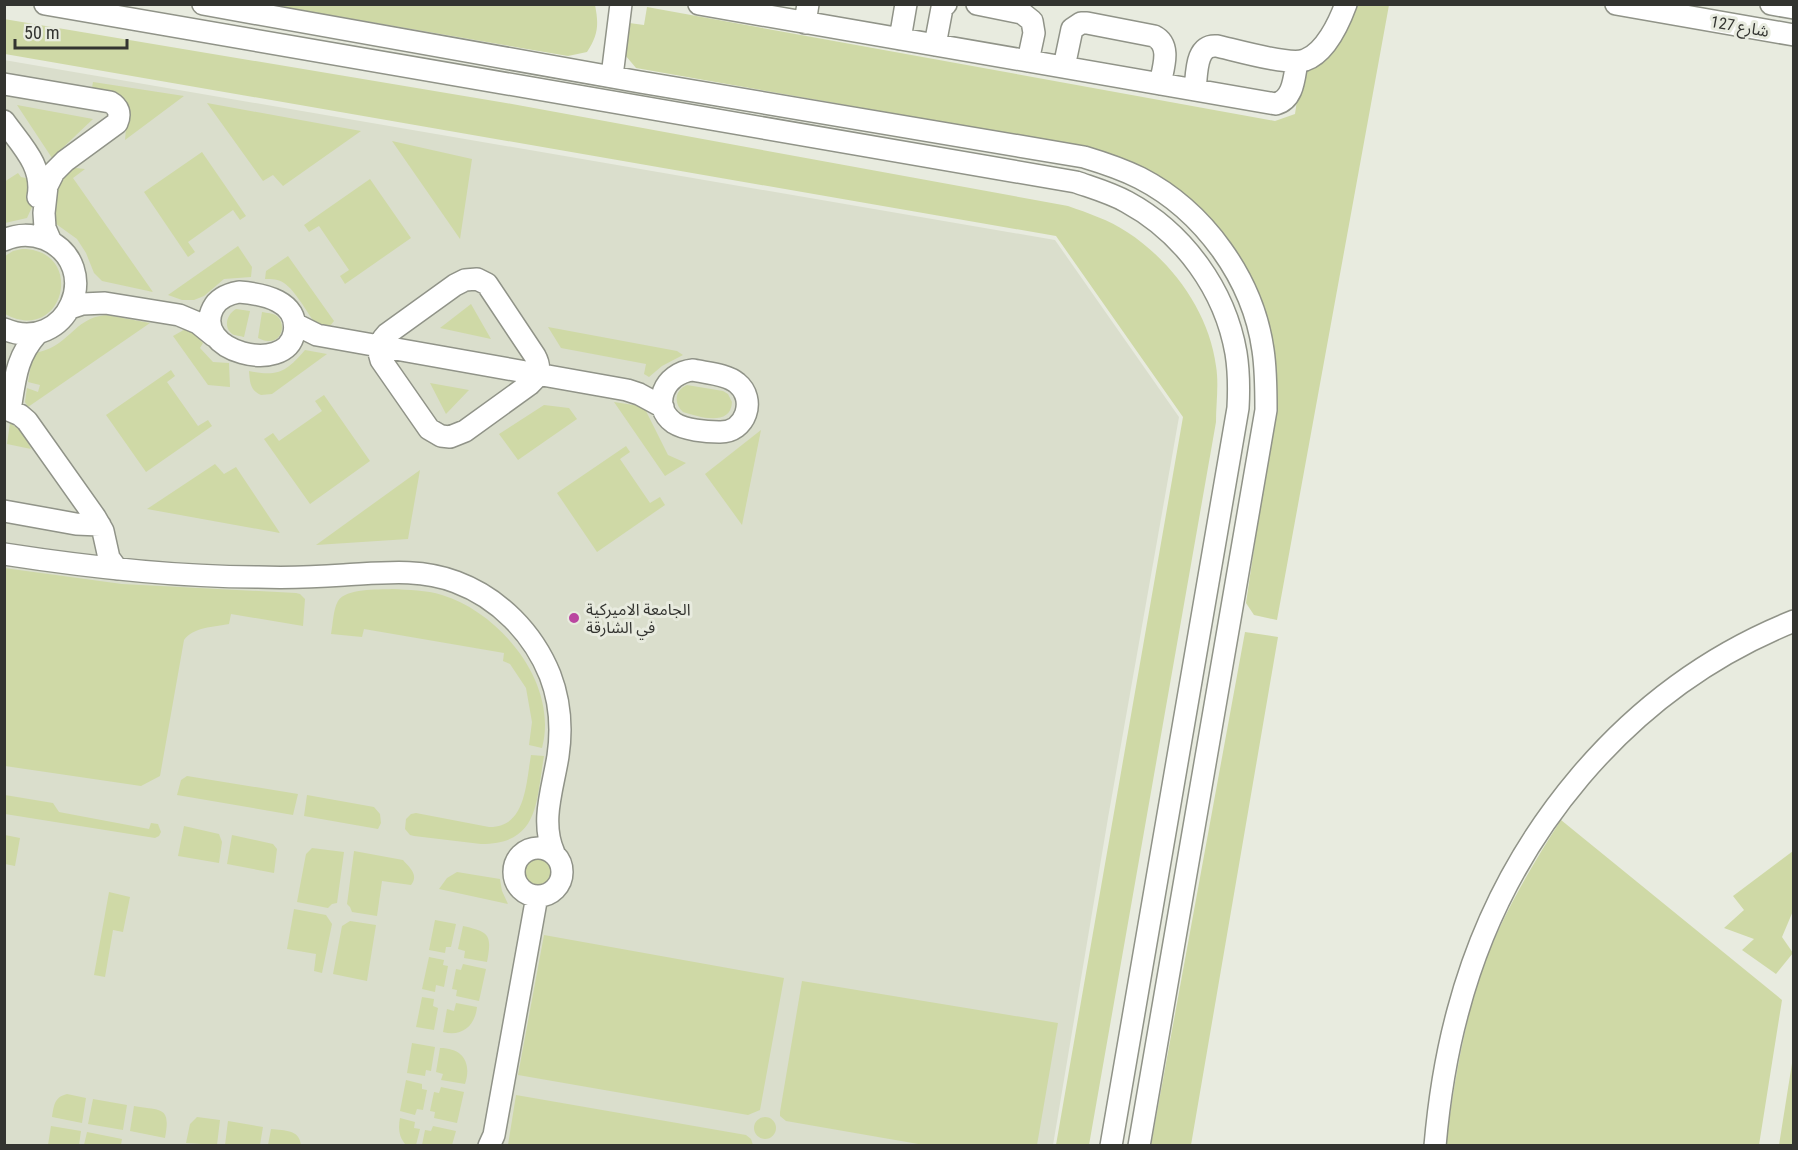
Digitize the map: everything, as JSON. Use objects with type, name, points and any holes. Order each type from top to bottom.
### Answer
[{"type":"street","points":[[45,4],[1076,182],[1102,190],[1150,216],[1191,254],[1207,276],[1230,327],[1239,381],[1238,408],[1111,1146]]},
{"type":"street","points":[[202,4],[1084,157],[1114,166],[1168,195],[1212,237],[1230,262],[1245,290],[1256,318],[1267,379],[1266,410],[1139,1146]]},
{"type":"street","points":[[612,76],[621,4]]},
{"type":"street","points":[[699,4],[806,14],[900,39],[1276,104],[1287,98],[1297,62]]},
{"type":"street","points":[[900,39],[906,4]]},
{"type":"street","points":[[935,45],[941,14],[946,4]]},
{"type":"street","points":[[977,4],[1022,13],[1032,21],[1034,33],[1028,61]]},
{"type":"street","points":[[1195,90],[1201,52],[1205,48],[1211,46],[1297,62],[1305,61],[1314,56],[1324,44],[1346,4]]},
{"type":"street","name":"شارع 127","points":[[1616,4],[1794,35]]},
{"type":"street","name":"شارع 127","points":[[1771,4],[1794,8]]},
{"type":"street","points":[[1064,68],[1072,29],[1081,23],[1087,23],[1160,39],[1165,50],[1160,84]]},
{"type":"street","points":[[387,64],[383,57],[384,49],[387,42],[394,38]]},
{"type":"street","points":[[4,84],[110,102],[116,105],[119,111],[117,123],[59,166],[50,179],[44,213],[45,228],[51,242]]},
{"type":"street","points":[[824,139],[828,113]]},
{"type":"street","points":[[4,121],[36,166],[40,185],[30,226],[12,238]]},
{"type":"street","points":[[4,330],[25,335],[51,329],[62,320],[74,298],[75,277],[71,263],[62,251],[40,237],[12,238]]},
{"type":"street","points":[[75,277],[96,290],[113,296],[180,308],[218,301]]},
{"type":"street","points":[[477,279],[487,284],[536,356],[538,374],[530,384],[465,431],[457,435],[441,436],[429,429],[388,369],[379,353],[379,346],[387,334],[454,285],[465,280],[477,279]]},
{"type":"street","points":[[70,308],[82,304],[105,303],[179,315],[198,323],[221,344],[229,348],[263,355],[278,353],[293,334],[292,314],[286,306],[264,296],[239,292],[224,296],[218,301],[211,314],[210,322],[214,336]]},
{"type":"street","points":[[6,408],[25,348],[37,334]]},
{"type":"street","points":[[293,334],[317,335],[627,390],[663,407]]},
{"type":"street","points":[[4,336],[10,357],[6,408]]},
{"type":"street","points":[[693,370],[732,379],[739,384],[748,400],[744,418],[730,431],[717,432],[681,427],[670,419],[663,407],[662,399],[667,384],[678,374],[693,370]]},
{"type":"street","points":[[627,390],[667,384]]},
{"type":"street","points":[[6,408],[20,415],[34,430],[95,517],[105,537],[109,558],[117,569]]},
{"type":"street","points":[[4,511],[82,524],[95,517]]},
{"type":"street","points":[[4,554],[117,569],[192,575],[256,577],[411,572],[445,579],[476,591],[496,603],[528,636],[541,655],[556,693],[560,729],[547,824],[550,844],[561,864],[561,880],[551,892],[537,896],[524,891],[515,880],[514,873],[519,856],[531,848],[543,848],[554,853]]},
{"type":"street","points":[[1434,1141],[1448,1049],[1470,970],[1503,894],[1545,822],[1596,756],[1662,697],[1736,648],[1794,621]]},
{"type":"street","points":[[531,848],[547,824]]},
{"type":"street","points":[[493,1142],[537,896]]},
{"type":"shaded area","name":"الجامعة الاميركية في الشارقة","points":[[4,60],[1055,240],[1179,417],[1053,1145],[5,1145]]},
{"type":"green space","points":[[272,5],[595,5],[597,24],[595,35],[587,52],[568,56]]},
{"type":"green space","points":[[1351,5],[1389,5],[1277,620],[1254,615],[1246,603],[1272,427],[1258,304],[1156,176],[1113,155],[1085,147],[636,68],[620,49],[622,22],[644,25],[647,7],[1275,121],[1295,114],[1301,73]]},
{"type":"green space","points":[[4,19],[506,103],[1068,206],[1120,228],[1159,258],[1186,290],[1197,308],[1212,346],[1217,373],[1216,422],[1089,1145],[1056,1145],[1183,417],[1056,236],[5,54]]},
{"type":"green space","points":[[93,82],[184,96],[125,140],[127,116],[91,93]]},
{"type":"green space","points":[[207,103],[361,131],[283,186],[273,175],[263,181]]},
{"type":"green space","points":[[17,105],[93,119],[52,158]]},
{"type":"green space","points":[[392,141],[472,159],[460,239]]},
{"type":"green space","points":[[202,152],[246,216],[240,220],[233,210],[188,242],[195,252],[188,257],[144,192]]},
{"type":"green space","points":[[67,167],[85,169],[73,178],[153,292],[102,281],[94,273],[77,239],[52,221],[58,176]]},
{"type":"green space","points":[[18,173],[21,177],[35,180],[32,207],[27,218],[5,223],[4,182]]},
{"type":"green space","points":[[370,179],[411,238],[345,284],[340,276],[349,270],[319,226],[309,232],[304,225]]},
{"type":"green space","points":[[238,246],[252,267],[251,277],[224,279],[204,296],[194,300],[182,300],[168,295]]},
{"type":"green space","points":[[22,249],[42,253],[55,264],[61,278],[60,294],[53,307],[42,317],[25,320],[5,314],[5,256]]},
{"type":"green space","points":[[288,256],[334,321],[329,326],[319,326],[314,322],[295,294],[284,283],[265,279],[266,271]]},
{"type":"green space","points":[[471,304],[491,339],[440,328]]},
{"type":"green space","points":[[236,309],[250,311],[244,337],[234,335],[228,329],[228,318]]},
{"type":"green space","points":[[262,312],[275,315],[282,324],[279,336],[273,341],[258,338]]},
{"type":"green space","points":[[106,315],[150,323],[28,407],[25,402],[27,388],[38,392],[40,385],[28,382],[33,353],[55,346],[85,322]]},
{"type":"green space","points":[[189,327],[203,343],[200,348],[213,362],[229,363],[230,387],[208,385],[173,336]]},
{"type":"green space","points":[[548,327],[677,351],[683,355],[662,366],[649,377],[644,374],[646,364],[561,348]]},
{"type":"green space","points":[[305,350],[327,354],[272,394],[257,393],[250,383],[249,371],[274,373],[281,371]]},
{"type":"green space","points":[[171,370],[175,376],[167,382],[198,426],[208,420],[212,426],[146,472],[106,415]]},
{"type":"green space","points":[[430,383],[469,390],[446,414]]},
{"type":"green space","points":[[687,385],[723,391],[728,394],[732,402],[730,410],[726,415],[713,418],[683,412],[678,405],[677,397],[680,390]]},
{"type":"green space","points":[[324,395],[370,461],[310,504],[264,439],[273,433],[279,441],[322,411],[315,401]]},
{"type":"green space","points":[[614,402],[640,406],[646,411],[668,455],[686,463],[665,476]]},
{"type":"green space","points":[[544,405],[569,408],[577,419],[518,460],[499,434]]},
{"type":"green space","points":[[10,423],[24,433],[31,449],[7,444]]},
{"type":"green space","points":[[761,430],[742,525],[705,474]]},
{"type":"green space","points":[[626,446],[630,452],[620,459],[650,503],[660,497],[665,505],[597,552],[557,493]]},
{"type":"green space","points":[[215,464],[224,474],[236,467],[280,533],[147,509]]},
{"type":"green space","points":[[420,470],[408,539],[316,545]]},
{"type":"green space","points":[[4,568],[122,584],[296,593],[305,599],[303,626],[231,614],[229,624],[204,628],[188,636],[184,640],[160,776],[141,786],[5,766]]},
{"type":"green space","points":[[363,590],[424,591],[442,595],[464,604],[504,634],[521,654],[542,700],[545,724],[542,748],[529,745],[532,722],[526,688],[510,664],[503,661],[504,653],[364,629],[362,637],[331,634],[335,609],[342,597]]},
{"type":"green space","points":[[1245,632],[1278,637],[1191,1145],[1151,1145]]},
{"type":"green space","points":[[531,755],[544,756],[539,789],[532,817],[515,837],[500,842],[481,844],[414,836],[405,829],[406,819],[416,813],[489,827],[501,825],[510,820],[522,802]]},
{"type":"green space","points":[[187,776],[298,794],[293,815],[177,795],[181,780]]},
{"type":"green space","points":[[5,795],[53,803],[59,812],[149,829],[151,823],[158,824],[161,832],[155,838],[5,814]]},
{"type":"green space","points":[[307,795],[374,807],[380,814],[381,823],[378,829],[304,816]]},
{"type":"green space","points":[[1561,820],[1782,1000],[1759,1145],[1446,1146],[1458,1066],[1476,984],[1495,937],[1515,897]]},
{"type":"green space","points":[[184,826],[219,834],[222,842],[219,863],[178,856]]},
{"type":"green space","points":[[5,835],[20,838],[15,866],[5,864]]},
{"type":"green space","points":[[232,835],[273,844],[277,849],[274,873],[227,864]]},
{"type":"green space","points":[[312,848],[344,852],[337,903],[328,908],[297,902],[306,854]]},
{"type":"green space","points":[[354,851],[403,860],[414,875],[411,885],[382,881],[377,916],[352,912],[347,904]]},
{"type":"green space","points":[[1793,851],[1793,911],[1782,937],[1793,953],[1776,974],[1742,950],[1754,939],[1724,928],[1744,910],[1733,896]]},
{"type":"green space","points":[[538,856],[549,861],[554,872],[549,883],[538,888],[527,883],[522,872],[527,861]]},
{"type":"green space","points":[[457,872],[500,879],[508,904],[439,889],[447,878]]},
{"type":"green space","points":[[109,892],[130,897],[123,932],[113,930],[105,977],[94,975]]},
{"type":"green space","points":[[294,909],[326,915],[332,924],[322,973],[314,971],[316,954],[287,949]]},
{"type":"green space","points":[[435,920],[456,924],[451,947],[446,947],[445,953],[429,950]]},
{"type":"green space","points":[[350,921],[376,925],[367,981],[333,974],[342,926]]},
{"type":"green space","points":[[463,926],[479,930],[487,936],[489,946],[487,962],[464,958],[465,951],[458,949]]},
{"type":"green space","points":[[544,935],[784,978],[760,1110],[748,1115],[518,1075]]},
{"type":"green space","points":[[429,957],[444,960],[443,965],[448,966],[444,987],[436,985],[435,992],[422,989]]},
{"type":"green space","points":[[463,964],[486,969],[479,1001],[456,996],[457,990],[452,989],[456,969],[461,970]]},
{"type":"green space","points":[[802,981],[1058,1023],[1037,1145],[924,1145],[786,1121],[780,1116],[780,1112]]},
{"type":"green space","points":[[422,997],[434,999],[433,1006],[438,1008],[434,1030],[416,1027]]},
{"type":"green space","points":[[456,1003],[477,1007],[474,1020],[462,1031],[443,1032],[447,1009],[454,1011]]},
{"type":"green space","points":[[412,1043],[435,1047],[431,1071],[426,1070],[425,1076],[407,1073]]},
{"type":"green space","points":[[440,1048],[455,1051],[464,1058],[467,1070],[465,1084],[441,1080],[443,1074],[436,1072]]},
{"type":"green space","points":[[1793,1057],[1793,1145],[1779,1145]]},
{"type":"green space","points":[[406,1080],[422,1084],[422,1089],[427,1090],[423,1110],[417,1109],[415,1115],[400,1111]]},
{"type":"green space","points":[[441,1087],[464,1092],[457,1123],[434,1118],[435,1112],[430,1111],[434,1092],[439,1093]]},
{"type":"green space","points":[[67,1094],[86,1098],[82,1123],[52,1117],[57,1100]]},
{"type":"green space","points":[[516,1095],[746,1135],[751,1139],[753,1145],[508,1145]]},
{"type":"green space","points":[[93,1099],[127,1105],[123,1130],[88,1124]]},
{"type":"green space","points":[[134,1106],[158,1110],[165,1115],[167,1128],[165,1138],[130,1131]]},
{"type":"green space","points":[[197,1117],[220,1120],[217,1145],[186,1143],[190,1124]]},
{"type":"green space","points":[[765,1117],[773,1120],[776,1128],[773,1136],[765,1139],[757,1136],[754,1128],[757,1120]]},
{"type":"green space","points":[[400,1118],[415,1122],[414,1128],[420,1129],[416,1145],[406,1145],[400,1136]]},
{"type":"green space","points":[[228,1121],[263,1127],[260,1145],[225,1145]]},
{"type":"green space","points":[[51,1126],[81,1131],[79,1145],[48,1145]]},
{"type":"green space","points":[[433,1126],[456,1131],[452,1145],[422,1145],[425,1130],[431,1131]]},
{"type":"green space","points":[[271,1129],[294,1133],[301,1145],[268,1145]]},
{"type":"green space","points":[[87,1132],[122,1139],[121,1145],[84,1145]]},
{"type":"place","name":"الجامعة الاميركية في الشارقة","points":[[574,618]]}]
